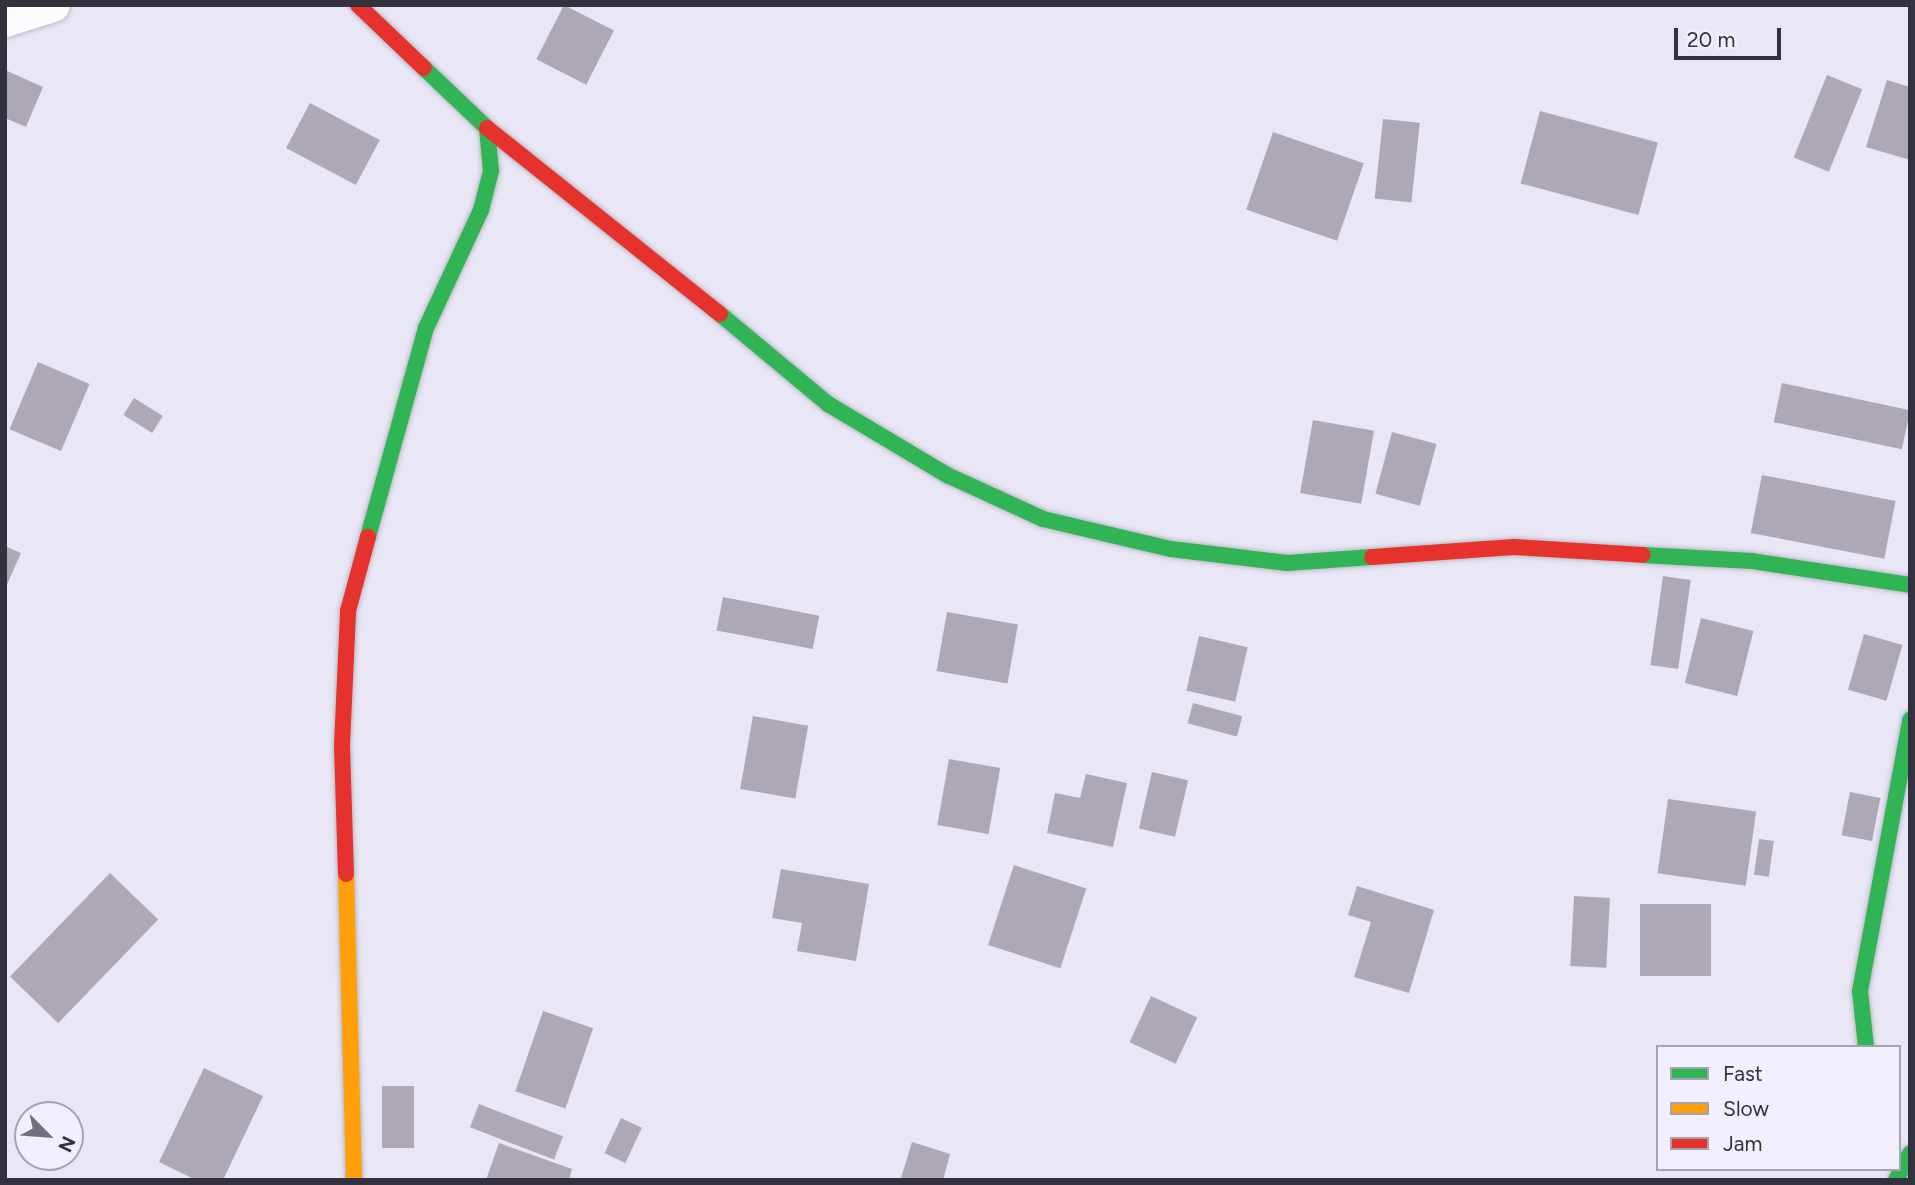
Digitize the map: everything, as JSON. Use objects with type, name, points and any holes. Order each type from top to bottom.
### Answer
[{"type":"street","points":[[5,20],[53,5]]},
{"type":"street","points":[[358,5],[487,128],[628,237],[828,404],[947,475],[1044,519],[1171,549],[1287,563],[1514,547],[1752,561],[1910,585]]},
{"type":"street","points":[[354,1180],[342,745],[348,611],[426,328],[481,210],[491,171],[487,128]]},
{"type":"street","points":[[1866,1045],[1860,991],[1910,720]]},
{"type":"building","points":[[564,5],[614,30],[586,85],[536,59]]},
{"type":"building","points":[[5,70],[43,87],[26,127],[5,118]]},
{"type":"building","points":[[1827,75],[1862,89],[1829,172],[1794,158]]},
{"type":"building","points":[[1887,80],[1910,87],[1910,160],[1866,147]]},
{"type":"building","points":[[310,103],[380,140],[356,185],[286,148]]},
{"type":"building","points":[[1540,111],[1658,143],[1638,215],[1521,183]]},
{"type":"building","points":[[1383,119],[1420,123],[1411,202],[1375,199]]},
{"type":"building","points":[[1273,132],[1364,163],[1337,241],[1246,210]]},
{"type":"building","points":[[38,362],[90,384],[61,451],[9,429]]},
{"type":"building","points":[[1782,383],[1910,410],[1902,449],[1774,422]]},
{"type":"building","points":[[134,398],[163,416],[152,433],[123,415]]},
{"type":"building","points":[[1313,420],[1374,431],[1361,504],[1300,493]]},
{"type":"building","points":[[1392,432],[1436,444],[1420,506],[1375,494]]},
{"type":"building","points":[[1762,475],[1896,501],[1884,559],[1751,533]]},
{"type":"building","points":[[5,546],[21,553],[5,589]]},
{"type":"building","points":[[1663,576],[1691,580],[1678,669],[1650,665]]},
{"type":"building","points":[[723,597],[819,616],[813,649],[717,630]]},
{"type":"building","points":[[947,612],[1018,625],[1007,684],[937,671]]},
{"type":"building","points":[[1701,618],[1753,631],[1737,696],[1685,683]]},
{"type":"building","points":[[1864,634],[1902,645],[1886,701],[1848,690]]},
{"type":"building","points":[[1199,636],[1248,647],[1235,702],[1186,691]]},
{"type":"building","points":[[1193,703],[1242,716],[1237,736],[1188,723]]},
{"type":"building","points":[[753,716],[808,726],[795,799],[740,789]]},
{"type":"building","points":[[949,759],[1000,768],[989,834],[937,825]]},
{"type":"building","points":[[1152,772],[1188,780],[1175,837],[1139,829]]},
{"type":"building","points":[[1086,774],[1127,783],[1113,847],[1047,833],[1055,793],[1080,798]]},
{"type":"building","points":[[1850,792],[1880,798],[1872,841],[1842,835]]},
{"type":"building","points":[[1668,799],[1756,811],[1746,886],[1658,873]]},
{"type":"building","points":[[1759,839],[1774,841],[1769,877],[1754,875]]},
{"type":"building","points":[[1014,865],[1086,888],[1060,968],[988,945]]},
{"type":"building","points":[[781,869],[869,884],[856,961],[797,951],[802,923],[772,918]]},
{"type":"building","points":[[110,873],[158,920],[58,1023],[10,977]]},
{"type":"building","points":[[1357,886],[1434,910],[1409,993],[1354,977],[1371,922],[1348,915]]},
{"type":"building","points":[[1574,896],[1610,898],[1606,968],[1570,966]]},
{"type":"building","points":[[1640,904],[1711,904],[1711,976],[1640,976]]},
{"type":"building","points":[[1151,996],[1197,1018],[1176,1064],[1129,1042]]},
{"type":"building","points":[[543,1011],[593,1028],[565,1109],[515,1091]]},
{"type":"building","points":[[204,1068],[263,1096],[223,1180],[196,1180],[159,1162]]},
{"type":"building","points":[[382,1086],[414,1086],[414,1148],[382,1148]]},
{"type":"building","points":[[479,1104],[563,1136],[554,1160],[470,1127]]},
{"type":"building","points":[[621,1118],[642,1128],[625,1163],[605,1153]]},
{"type":"building","points":[[912,1142],[950,1154],[943,1180],[901,1178]]},
{"type":"building","points":[[499,1143],[572,1169],[569,1180],[486,1180]]},
{"type":"traffic: fast","points":[[368,537],[426,328],[481,210],[491,171],[487,128],[424,68]]},
{"type":"traffic: fast","points":[[720,314],[828,404],[947,475],[1043,519],[1171,549],[1287,563],[1372,557]]},
{"type":"traffic: fast","points":[[1643,555],[1752,561],[1910,585]]},
{"type":"traffic: fast","points":[[1866,1045],[1860,991],[1910,720]]},
{"type":"traffic: fast","points":[[1901,1171],[1910,1154]]},
{"type":"traffic: fast","points":[[1896,1180],[1901,1171]]},
{"type":"traffic: slow","points":[[346,874],[354,1180]]},
{"type":"traffic: jam","points":[[358,5],[424,68]]},
{"type":"traffic: jam","points":[[487,128],[720,314]]},
{"type":"traffic: jam","points":[[346,874],[342,745],[348,611],[368,537]]},
{"type":"traffic: jam","points":[[1372,557],[1514,547],[1643,555]]}]
